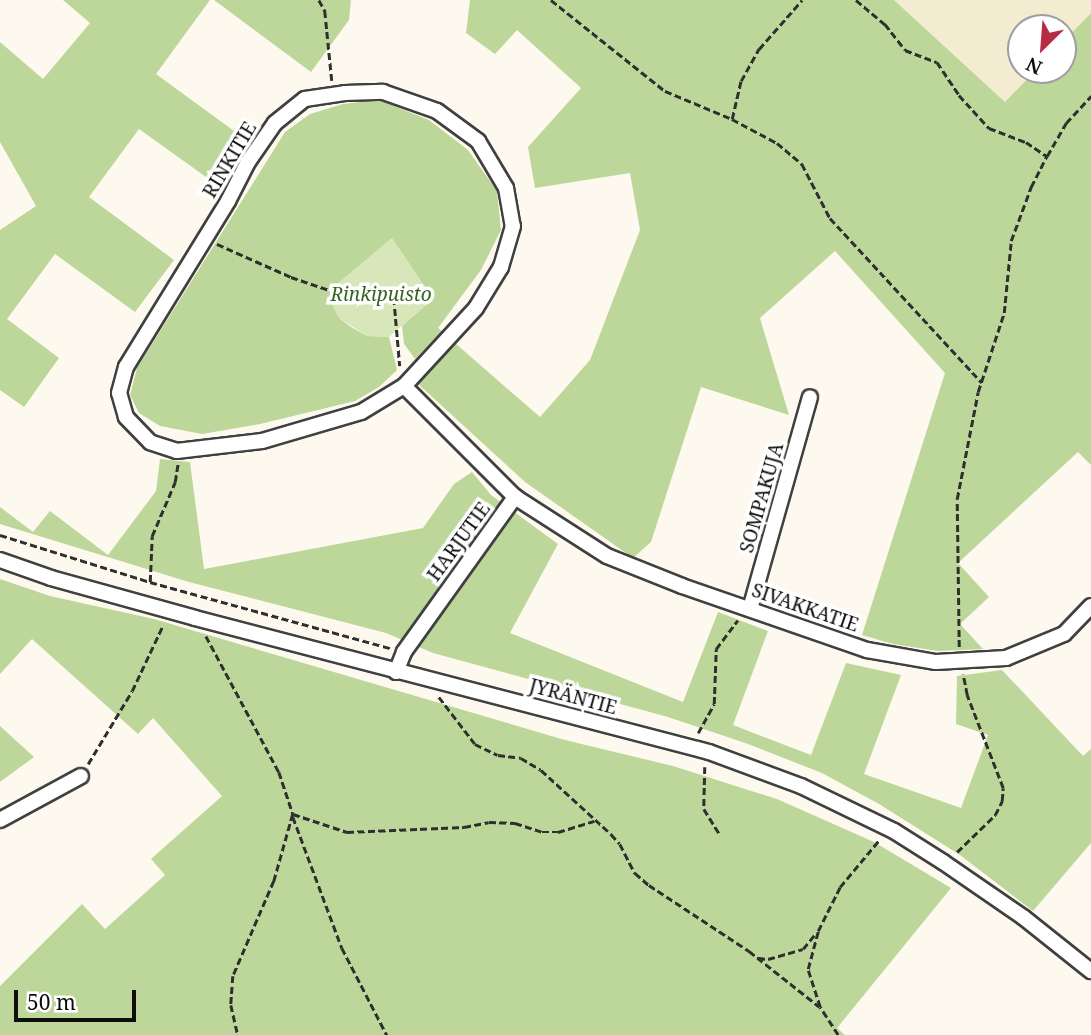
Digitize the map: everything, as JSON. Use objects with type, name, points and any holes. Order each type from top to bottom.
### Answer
[{"type":"street","name":"RINKITIE","points":[[383,92],[437,111],[478,141],[506,188],[513,226],[501,267],[476,307],[405,384],[361,412],[274,437],[177,451],[150,442],[126,417],[119,393],[126,367],[205,237],[248,162],[275,123],[305,99],[383,92]]},
{"type":"street","name":"HARJUTIE","points":[[396,671],[404,652],[515,497],[405,384]]},
{"type":"street","name":"SOMPAKUJA","points":[[747,608],[810,397]]},
{"type":"street","name":"SIVAKKATIE","points":[[515,497],[607,556],[867,650],[936,662],[1006,658],[1064,635],[1091,606]]},
{"type":"street","name":"JYRÄNTIE","points":[[0,560],[169,611],[709,752],[801,786],[894,831],[943,862],[1023,917],[1091,971]]},
{"type":"street","points":[[0,820],[81,776]]},
{"type":"path","points":[[319,0],[325,11],[333,95]]},
{"type":"path","points":[[551,0],[665,91],[732,119],[777,143],[802,164],[836,226],[982,383]]},
{"type":"path","points":[[732,119],[741,81],[759,49],[802,0]]},
{"type":"path","points":[[856,0],[885,24],[905,50],[937,62],[959,95],[989,128],[1026,142],[1047,156]]},
{"type":"path","points":[[943,862],[987,826],[1002,801],[1003,788],[967,695],[960,661],[957,499],[982,383],[1004,313],[1011,241],[1031,187],[1047,156],[1066,123],[1091,96]]},
{"type":"path","points":[[205,237],[291,277],[338,293]]},
{"type":"path","points":[[394,298],[396,349],[405,384]]},
{"type":"path","points":[[150,582],[152,536],[175,482],[179,461],[177,451]]},
{"type":"path","points":[[0,535],[150,582],[404,652]]},
{"type":"path","points":[[692,748],[704,718],[714,704],[716,649],[747,608]]},
{"type":"path","points":[[81,776],[132,691],[169,611]]},
{"type":"path","points":[[195,618],[279,772],[342,948],[387,1035]]},
{"type":"path","points":[[425,679],[475,744],[498,755],[521,758],[541,771],[620,844],[635,873],[649,885],[758,958],[820,1007]]},
{"type":"path","points":[[709,752],[702,775],[704,809],[720,835]]},
{"type":"path","points":[[293,814],[347,832],[464,827],[489,822],[515,823],[542,832],[558,832],[594,821]]},
{"type":"path","points":[[238,1035],[231,1005],[233,976],[274,881],[293,814]]},
{"type":"path","points":[[758,958],[803,949],[818,930],[840,887],[863,856],[883,836],[894,831]]},
{"type":"path","points":[[818,930],[808,969],[820,1007],[838,1035]]},
{"type":"shaded area","points":[[894,0],[1091,0],[1091,13],[1077,28],[1077,14],[1007,14],[1007,84],[1022,84],[1005,102]]},
{"type":"green space","points":[[63,0],[210,0],[156,74],[245,139],[213,182],[139,129],[89,197],[174,260],[135,312],[55,254],[7,319],[59,358],[24,407],[0,390],[0,230],[36,206],[0,142],[0,42],[43,79],[90,23]]},
{"type":"green space","points":[[214,0],[351,0],[349,20],[311,72]]},
{"type":"green space","points":[[470,0],[894,0],[1005,102],[1022,84],[1077,84],[1077,28],[1091,13],[1091,465],[1078,452],[958,563],[989,597],[960,624],[983,649],[938,651],[893,644],[862,635],[945,373],[835,251],[760,318],[789,415],[701,387],[651,542],[633,558],[525,482],[417,383],[455,343],[540,417],[590,360],[640,230],[630,173],[535,188],[528,147],[581,88],[517,30],[495,54],[466,33]]},
{"type":"green space","points":[[379,100],[429,120],[468,150],[497,191],[501,230],[481,270],[438,328],[442,331],[415,359],[404,344],[402,326],[433,299],[392,238],[335,286],[329,298],[339,318],[351,327],[367,336],[389,337],[397,370],[379,387],[355,401],[260,424],[202,434],[160,426],[139,413],[130,395],[137,368],[285,132],[310,114],[343,104]]},
{"type":"green space","name":"Rinkipuisto","points":[[392,238],[433,299],[389,337],[367,336],[339,318],[329,298],[335,286]]},
{"type":"green space","points":[[160,459],[190,462],[204,569],[423,528],[454,484],[472,472],[491,495],[558,544],[510,633],[683,702],[718,612],[768,631],[733,725],[811,755],[846,663],[901,675],[864,774],[961,808],[988,735],[956,724],[957,676],[1002,670],[1083,756],[1091,749],[1091,843],[1033,911],[960,855],[879,804],[822,773],[748,744],[668,717],[433,653],[386,633],[189,582],[0,524],[0,507],[33,532],[50,511],[108,555],[156,491]]},
{"type":"green space","points":[[0,579],[50,596],[154,619],[565,740],[673,766],[777,799],[874,842],[951,888],[837,1028],[845,1035],[0,1035],[0,986],[82,904],[105,929],[165,875],[151,859],[222,796],[153,718],[138,734],[32,639],[0,674]]},
{"type":"green space","points":[[0,726],[34,757],[0,782]]}]
